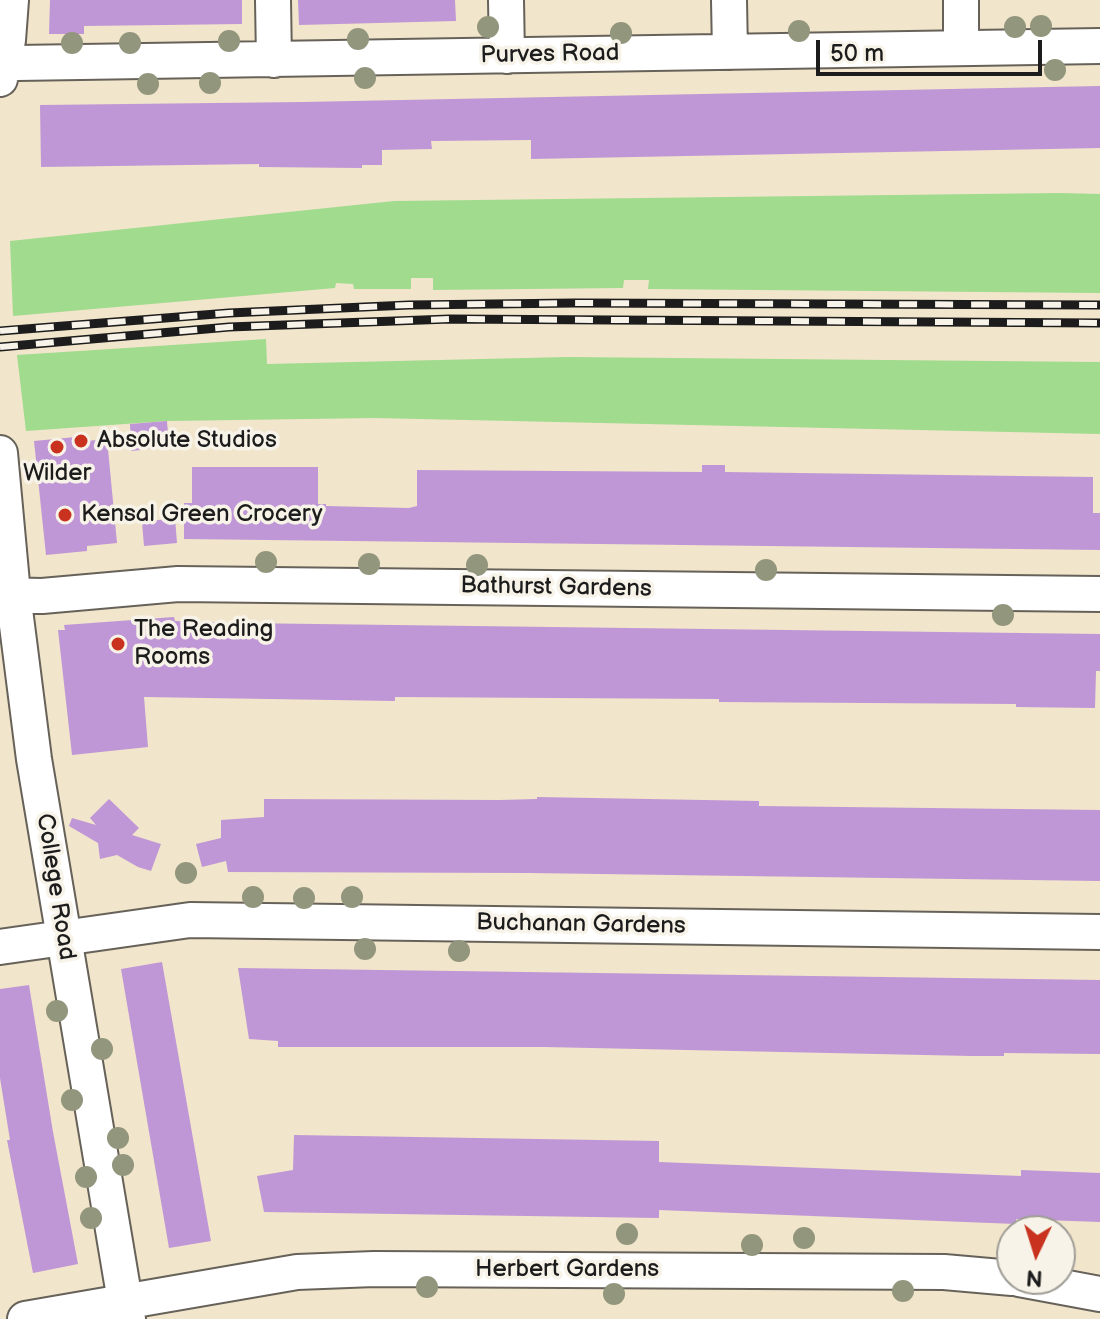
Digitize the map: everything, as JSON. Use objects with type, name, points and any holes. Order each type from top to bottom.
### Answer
[{"type":"street","points":[[1,71],[8,40],[11,0]]},
{"type":"street","points":[[273,0],[274,60]]},
{"type":"street","points":[[506,0],[507,56]]},
{"type":"street","points":[[729,0],[730,52]]},
{"type":"street","points":[[961,0],[961,48]]},
{"type":"street","name":"Purves Road","points":[[1,71],[17,63],[1100,46]]},
{"type":"street","name":"College Road","points":[[0,453],[6,594],[127,1310]]},
{"type":"street","name":"Bathurst Gardens","points":[[6,594],[30,596],[178,584],[1100,594]]},
{"type":"street","name":"Buchanan Gardens","points":[[0,947],[190,920],[1100,932]]},
{"type":"street","name":"Herbert Gardens","points":[[25,1319],[127,1310],[297,1272],[374,1269],[944,1272],[996,1277]]},
{"type":"street","points":[[1076,1290],[1100,1294]]},
{"type":"green space","points":[[1100,194],[1100,293],[648,289],[649,280],[624,280],[623,288],[433,290],[433,278],[411,278],[411,289],[354,289],[353,284],[336,283],[335,288],[13,316],[10,241],[394,201]]},
{"type":"green space","points":[[266,339],[267,364],[568,357],[1100,362],[1100,434],[375,418],[167,421],[26,431],[17,355]]},
{"type":"building","points":[[50,0],[242,0],[242,24],[84,26],[84,34],[49,34]]},
{"type":"building","points":[[298,0],[455,0],[456,21],[299,25]]},
{"type":"building","points":[[1100,86],[1100,148],[531,159],[531,140],[431,141],[432,149],[382,150],[382,165],[362,165],[362,168],[259,167],[259,164],[41,167],[40,105]]},
{"type":"building","points":[[167,421],[169,447],[131,451],[130,424]]},
{"type":"building","points":[[76,437],[76,442],[107,439],[117,543],[87,546],[87,551],[46,555],[34,441]]},
{"type":"building","points":[[702,465],[725,465],[725,472],[1093,477],[1093,513],[1100,513],[1100,550],[184,539],[184,503],[192,503],[192,467],[318,467],[318,504],[409,508],[417,506],[417,470],[702,472]]},
{"type":"building","points":[[175,518],[177,543],[144,546],[142,522]]},
{"type":"building","points":[[174,617],[175,621],[238,623],[1100,634],[1100,671],[1096,671],[1095,708],[1016,707],[1016,704],[719,702],[719,699],[395,697],[395,701],[144,697],[148,747],[72,755],[58,630],[65,630],[64,625]]},
{"type":"building","points":[[537,797],[759,801],[759,806],[1100,810],[1100,881],[228,872],[226,861],[202,867],[196,844],[221,838],[221,820],[264,817],[264,799],[500,800]]},
{"type":"building","points":[[109,799],[139,828],[132,835],[161,844],[151,871],[117,855],[100,859],[98,843],[69,826],[72,818],[96,825],[90,818]]},
{"type":"building","points":[[162,962],[211,1241],[169,1248],[121,969]]},
{"type":"building","points":[[238,968],[1100,980],[1100,1054],[1004,1053],[1004,1056],[972,1056],[544,1047],[278,1047],[278,1041],[249,1039]]},
{"type":"building","points":[[29,985],[78,1264],[33,1273],[7,1140],[10,1140],[0,1078],[0,989]]},
{"type":"building","points":[[294,1135],[659,1141],[659,1162],[1021,1176],[1021,1170],[1100,1173],[1100,1222],[1076,1221],[1076,1215],[996,1215],[996,1223],[659,1210],[659,1218],[264,1212],[257,1176],[293,1170]]},
{"type":"railway","points":[[0,331],[229,313],[409,305],[1100,305]]},
{"type":"railway","points":[[0,347],[229,327],[450,319],[1100,323]]},
{"type":"place","name":"Absolute Studios","points":[[81,441]]},
{"type":"place","name":"Wilder","points":[[57,447]]},
{"type":"place","name":"Kensal Green Crocery","points":[[65,515]]},
{"type":"place","name":"The Reading Rooms","points":[[118,644]]}]
